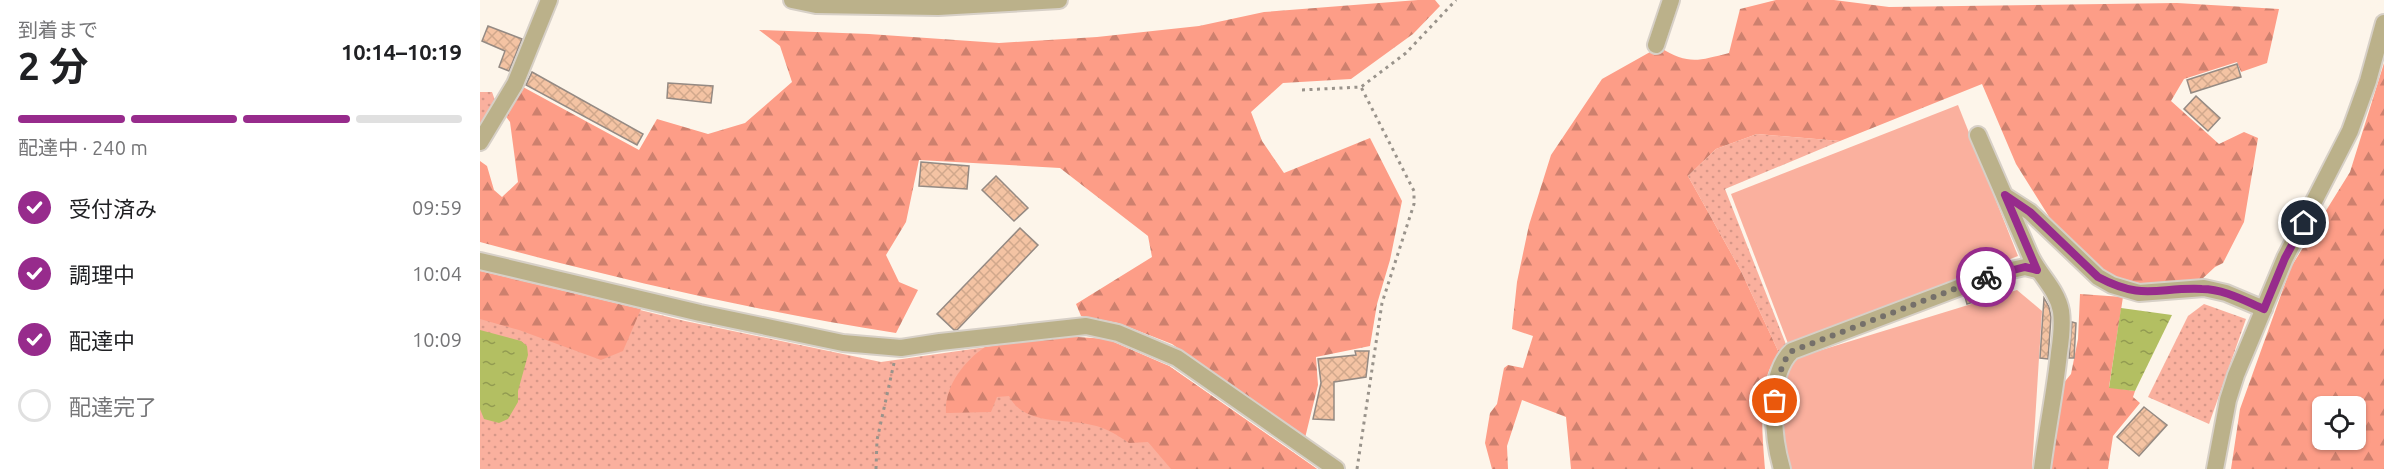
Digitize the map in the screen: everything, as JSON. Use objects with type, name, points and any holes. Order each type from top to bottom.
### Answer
[{"type":"street","points":[[480,142],[515,84],[549,0]]},
{"type":"street","points":[[792,0],[816,5],[938,7],[1059,0]]},
{"type":"street","points":[[1656,45],[1671,0]]},
{"type":"street","points":[[2215,469],[2228,400],[2240,365],[2285,258],[2350,131],[2368,81],[2384,23]]},
{"type":"street","points":[[1978,135],[1997,183],[2005,195],[2037,270],[2046,279],[2056,296],[2061,311],[2062,328],[2043,469]]},
{"type":"street","points":[[2005,195],[2030,212],[2098,277],[2112,285],[2139,293],[2204,288],[2226,293],[2264,309]]},
{"type":"street","points":[[480,261],[782,332],[843,342],[901,348],[1086,326],[1118,333],[1177,358],[1336,469]]},
{"type":"street","points":[[1782,469],[1773,423],[1781,370],[1785,358],[1792,351],[1998,273],[2025,267],[2037,270]]},
{"type":"path","points":[[1302,90],[1361,87],[1406,53],[1456,0]]},
{"type":"path","points":[[1356,469],[1382,303],[1414,204],[1414,191],[1361,87]]},
{"type":"path","points":[[876,469],[878,440],[895,357],[901,348]]},
{"type":"shaded area","points":[[480,92],[492,92],[496,103],[480,128]]},
{"type":"shaded area","points":[[1958,105],[2018,256],[1789,346],[1731,194]]},
{"type":"shaded area","points":[[1757,134],[1840,141],[1725,189],[1789,352],[1780,355],[1741,271],[1688,176],[1716,149]]},
{"type":"shaded area","points":[[480,271],[685,321],[881,362],[1063,336],[1169,366],[1317,469],[480,469]]},
{"type":"shaded area","points":[[2017,290],[2042,311],[2032,469],[1786,469],[1778,430],[1781,390],[1789,360]]},
{"type":"shaded area","points":[[2204,304],[2246,319],[2209,424],[2148,397],[2188,316]]},
{"type":"green space","points":[[1435,0],[1440,6],[1413,34],[1351,79],[1283,83],[1251,112],[1262,141],[1284,173],[1370,138],[1402,201],[1390,260],[1377,304],[1370,346],[1316,357],[1318,385],[1305,438],[1172,344],[1118,323],[1081,316],[1076,304],[1152,257],[1148,236],[1060,168],[919,160],[906,222],[886,255],[899,282],[918,290],[896,333],[791,315],[687,293],[480,242],[480,161],[487,166],[494,190],[502,197],[518,182],[510,122],[504,114],[523,87],[639,150],[657,119],[708,134],[745,123],[792,82],[780,46],[759,30],[869,34],[999,43],[1097,37],[1199,26],[1264,12]]},
{"type":"green space","points":[[1776,0],[1834,0],[1889,7],[2177,3],[2279,9],[2267,63],[2241,72],[2237,62],[2184,79],[2171,101],[2219,144],[2244,132],[2258,138],[2244,222],[2223,263],[2202,279],[2145,284],[2122,280],[2101,268],[2053,223],[2016,164],[1982,84],[1840,141],[1757,134],[1716,149],[1688,176],[1741,271],[1780,355],[1772,364],[1764,392],[1762,425],[1765,469],[1571,469],[1566,417],[1522,400],[1507,446],[1508,469],[1492,469],[1485,443],[1490,413],[1497,404],[1504,368],[1508,365],[1523,368],[1533,336],[1512,329],[1517,282],[1529,225],[1551,155],[1602,79],[1659,47],[1678,57],[1693,60],[1729,53],[1740,9]]},
{"type":"green space","points":[[2384,63],[2384,469],[2231,469],[2240,409],[2291,267],[2350,172]]},
{"type":"green space","points":[[480,271],[641,309],[623,351],[601,360],[519,330],[480,319]]},
{"type":"green space","points":[[2080,294],[2123,297],[2109,387],[2135,391],[2133,397],[2140,403],[2113,436],[2108,469],[2048,469],[2062,385],[2071,374],[2078,339]]},
{"type":"green space","points":[[1063,336],[1107,339],[1169,366],[1317,469],[1171,469],[1148,442],[1129,443],[1097,426],[1034,417],[1016,406],[1009,396],[997,397],[991,412],[946,413],[946,403],[952,384],[963,367],[985,347]]},
{"type":"water","points":[[2121,308],[2172,315],[2135,391],[2109,388]]},
{"type":"water","points":[[480,330],[521,341],[527,346],[528,355],[518,391],[518,402],[508,419],[499,423],[484,419],[480,409]]},
{"type":"building","points":[[488,26],[522,39],[509,71],[499,67],[505,51],[482,41]]},
{"type":"building","points":[[2237,64],[2241,77],[2191,93],[2187,80]]},
{"type":"building","points":[[532,72],[643,134],[637,145],[526,85]]},
{"type":"building","points":[[668,83],[713,86],[711,103],[667,98]]},
{"type":"building","points":[[2196,96],[2220,118],[2208,131],[2184,109]]},
{"type":"building","points":[[921,162],[969,166],[967,189],[919,186]]},
{"type":"building","points":[[996,176],[1028,208],[1014,221],[982,190]]},
{"type":"building","points":[[1020,228],[1038,245],[957,330],[954,330],[937,314]]},
{"type":"building","points":[[2002,283],[2005,292],[1967,304],[1965,297]]},
{"type":"building","points":[[2044,298],[2051,317],[2048,359],[2040,358]]},
{"type":"building","points":[[2072,322],[2076,323],[2074,358],[2069,358]]},
{"type":"building","points":[[1355,351],[1369,351],[1366,377],[1334,382],[1334,420],[1313,419],[1321,383],[1318,359],[1356,355]]},
{"type":"building","points":[[2144,407],[2167,425],[2139,456],[2117,437]]},
{"type":"way so far","points":[[1775,401],[1785,358],[1792,351],[1986,277]]},
{"type":"route","points":[[1986,277],[2025,267],[2037,270],[2005,195],[2030,212],[2098,277],[2112,285],[2139,293],[2204,288],[2226,293],[2264,309],[2285,258],[2304,223]]}]
